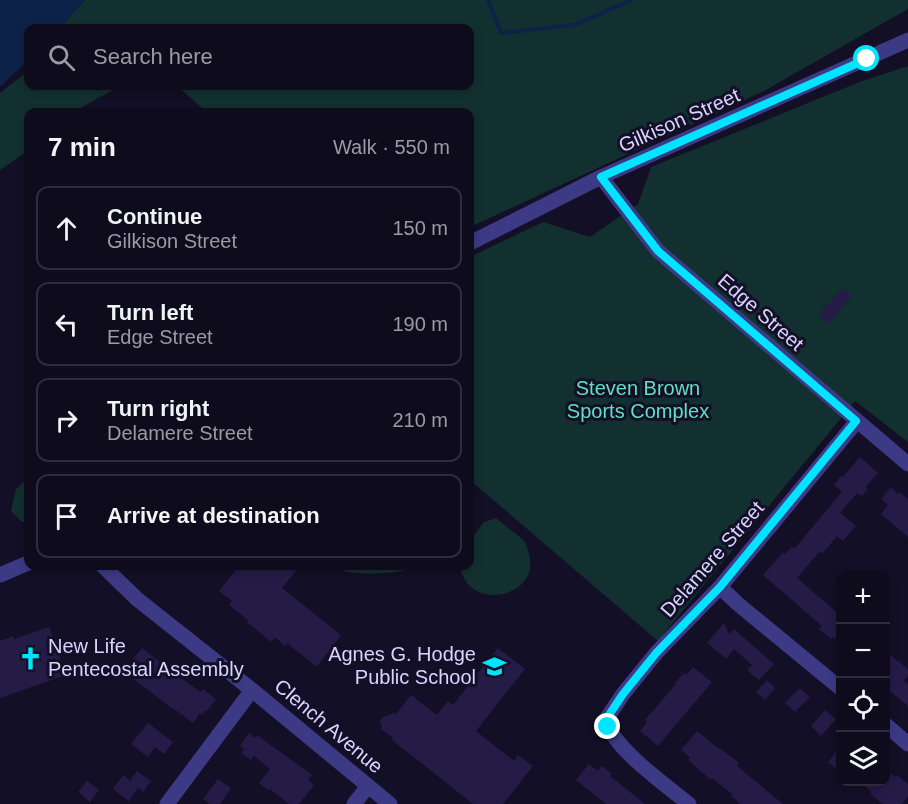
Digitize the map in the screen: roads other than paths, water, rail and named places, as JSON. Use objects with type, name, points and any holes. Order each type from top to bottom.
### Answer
[{"type":"street","name":"Gilkison Street","points":[[474,241],[601,177],[908,40]]},
{"type":"street","name":"Edge Street","points":[[601,177],[658,251],[908,464]]},
{"type":"street","name":"Delamere Street","points":[[689,804],[633,758],[616,740],[608,727],[607,718],[657,652],[720,587],[856,421]]},
{"type":"street","points":[[0,575],[24,565]]},
{"type":"street","name":"Clench Avenue","points":[[107,570],[136,599],[252,690],[390,804]]},
{"type":"street","points":[[720,587],[836,685]]},
{"type":"street","points":[[167,804],[252,690]]},
{"type":"street","points":[[890,729],[908,744]]},
{"type":"street","points":[[354,804],[368,786]]},
{"type":"water","points":[[0,0],[85,0],[63,24],[24,24],[24,64],[0,87]]},
{"type":"waterway","points":[[488,0],[501,33],[574,25],[632,0]]},
{"type":"place","name":"New Life Pentecostal Assembly","points":[[30,658]]},
{"type":"place","name":"Agnes G. Hodge Public School","points":[[494,666]]},
{"type":"park label","name":"Steven Brown Sports Complex","points":[[638,400]]}]
